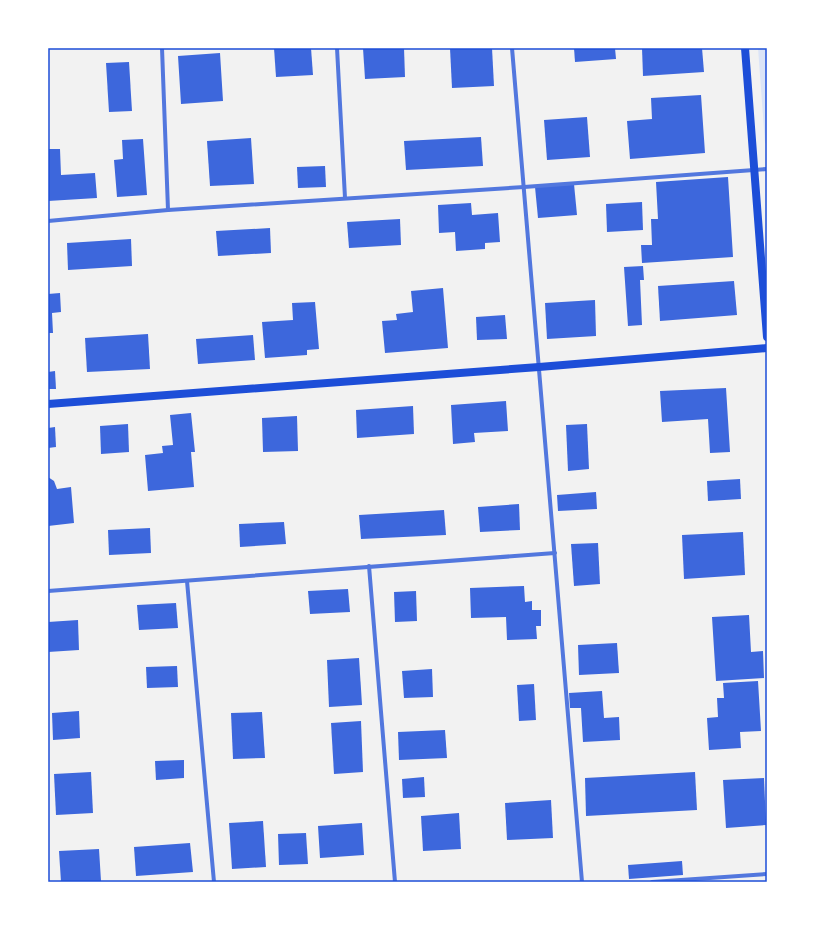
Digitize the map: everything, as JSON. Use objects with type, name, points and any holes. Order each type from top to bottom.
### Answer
[{"type":"main road","points":[[745,48],[767,337]]},
{"type":"main road","points":[[48,404],[539,368],[767,348]]},
{"type":"street","points":[[162,48],[168,210]]},
{"type":"street","points":[[337,48],[345,198]]},
{"type":"street","points":[[512,48],[582,882]]},
{"type":"street","points":[[48,221],[168,210],[524,187],[767,169]]},
{"type":"street","points":[[48,591],[555,553]]},
{"type":"street","points":[[369,566],[395,882]]},
{"type":"street","points":[[187,581],[214,882]]},
{"type":"street","points":[[652,882],[767,874]]},
{"type":"shaded area","points":[[758,48],[767,48],[767,144],[765,143]]},
{"type":"building","points":[[274,48],[311,48],[313,75],[276,77]]},
{"type":"building","points":[[363,48],[404,48],[405,77],[365,79]]},
{"type":"building","points":[[450,48],[492,48],[494,86],[452,88]]},
{"type":"building","points":[[574,48],[615,48],[616,59],[575,62]]},
{"type":"building","points":[[642,48],[702,48],[704,72],[643,76]]},
{"type":"building","points":[[220,53],[223,101],[181,104],[178,56]]},
{"type":"building","points":[[129,62],[132,111],[109,112],[106,63]]},
{"type":"building","points":[[701,95],[705,153],[630,159],[627,121],[652,119],[651,98]]},
{"type":"building","points":[[587,117],[590,157],[547,160],[544,120]]},
{"type":"building","points":[[481,137],[483,166],[406,170],[404,141]]},
{"type":"building","points":[[251,138],[254,184],[210,186],[207,141]]},
{"type":"building","points":[[143,139],[147,195],[117,197],[114,160],[123,159],[122,140]]},
{"type":"building","points":[[48,149],[60,149],[61,175],[95,173],[97,198],[48,201]]},
{"type":"building","points":[[325,166],[326,187],[298,188],[297,167]]},
{"type":"building","points":[[728,177],[733,257],[642,263],[641,245],[652,245],[651,219],[658,219],[656,182]]},
{"type":"building","points":[[574,184],[577,215],[538,218],[535,187]]},
{"type":"building","points":[[642,202],[643,230],[607,232],[606,204]]},
{"type":"building","points":[[471,203],[472,215],[498,213],[500,242],[485,243],[485,249],[456,251],[455,232],[439,233],[438,205]]},
{"type":"building","points":[[400,219],[401,245],[349,248],[347,222]]},
{"type":"building","points":[[270,228],[271,253],[218,256],[216,231]]},
{"type":"building","points":[[131,239],[132,266],[68,270],[67,243]]},
{"type":"building","points":[[643,266],[644,280],[640,280],[642,325],[628,326],[624,267]]},
{"type":"building","points":[[734,281],[737,315],[660,321],[658,286]]},
{"type":"building","points":[[443,288],[448,348],[385,353],[382,321],[397,320],[396,314],[413,312],[411,291]]},
{"type":"building","points":[[60,293],[61,312],[52,313],[53,333],[48,333],[48,294]]},
{"type":"building","points":[[595,300],[596,336],[547,339],[545,303]]},
{"type":"building","points":[[315,302],[319,349],[307,350],[307,355],[265,358],[262,322],[293,320],[292,303]]},
{"type":"building","points":[[505,315],[507,339],[477,340],[476,317]]},
{"type":"building","points":[[148,334],[150,369],[87,372],[85,338]]},
{"type":"building","points":[[253,335],[255,360],[198,364],[196,339]]},
{"type":"building","points":[[55,371],[56,389],[48,389],[48,372]]},
{"type":"building","points":[[726,388],[730,452],[710,453],[708,419],[662,422],[660,391]]},
{"type":"building","points":[[506,401],[508,431],[474,433],[475,442],[453,444],[451,405]]},
{"type":"building","points":[[413,406],[414,434],[357,438],[356,410]]},
{"type":"building","points":[[191,413],[195,452],[191,452],[194,487],[148,491],[145,455],[163,453],[162,446],[173,445],[170,415]]},
{"type":"building","points":[[297,416],[298,451],[263,452],[262,418]]},
{"type":"building","points":[[128,424],[129,452],[101,454],[100,426]]},
{"type":"building","points":[[587,424],[589,469],[568,471],[566,425]]},
{"type":"building","points":[[55,427],[56,447],[48,448],[48,428]]},
{"type":"building","points":[[48,477],[54,481],[57,489],[71,487],[74,523],[48,526]]},
{"type":"building","points":[[740,479],[741,499],[708,501],[707,481]]},
{"type":"building","points":[[596,492],[597,509],[558,511],[557,495]]},
{"type":"building","points":[[519,504],[520,530],[480,532],[478,507]]},
{"type":"building","points":[[444,510],[446,535],[361,539],[359,515]]},
{"type":"building","points":[[284,522],[286,544],[240,547],[239,524]]},
{"type":"building","points":[[150,528],[151,553],[109,555],[108,530]]},
{"type":"building","points":[[743,532],[745,575],[684,579],[682,535]]},
{"type":"building","points":[[598,543],[600,584],[574,586],[571,544]]},
{"type":"building","points":[[524,586],[525,602],[532,601],[532,610],[541,610],[541,626],[536,626],[537,639],[507,640],[506,617],[471,618],[470,588]]},
{"type":"building","points":[[348,589],[350,612],[310,614],[308,591]]},
{"type":"building","points":[[416,591],[417,621],[395,622],[394,592]]},
{"type":"building","points":[[176,603],[178,628],[139,630],[137,605]]},
{"type":"building","points":[[749,615],[751,652],[763,651],[764,678],[716,681],[712,617]]},
{"type":"building","points":[[78,620],[79,650],[48,652],[48,622]]},
{"type":"building","points":[[617,643],[619,673],[579,675],[578,645]]},
{"type":"building","points":[[359,658],[362,705],[329,707],[327,660]]},
{"type":"building","points":[[177,666],[178,687],[147,688],[146,667]]},
{"type":"building","points":[[432,669],[433,697],[404,698],[402,671]]},
{"type":"building","points":[[758,681],[761,731],[740,732],[741,748],[709,750],[707,718],[718,717],[717,698],[724,698],[723,683]]},
{"type":"building","points":[[534,684],[536,720],[519,721],[517,685]]},
{"type":"building","points":[[602,691],[604,718],[619,717],[620,740],[583,742],[581,708],[570,708],[569,693]]},
{"type":"building","points":[[79,711],[80,738],[53,740],[52,713]]},
{"type":"building","points":[[262,712],[265,758],[233,759],[231,713]]},
{"type":"building","points":[[361,721],[363,772],[334,774],[331,723]]},
{"type":"building","points":[[445,730],[447,758],[399,760],[398,732]]},
{"type":"building","points":[[184,760],[184,778],[156,780],[155,761]]},
{"type":"building","points":[[91,772],[93,813],[56,815],[54,774]]},
{"type":"building","points":[[695,772],[697,810],[586,816],[585,778]]},
{"type":"building","points":[[424,777],[425,797],[403,798],[402,779]]},
{"type":"building","points":[[764,778],[766,825],[726,828],[723,780]]},
{"type":"building","points":[[551,800],[553,838],[507,840],[505,803]]},
{"type":"building","points":[[459,813],[461,849],[423,851],[421,816]]},
{"type":"building","points":[[263,821],[266,867],[232,869],[229,823]]},
{"type":"building","points":[[362,823],[364,855],[320,858],[318,826]]},
{"type":"building","points":[[306,833],[308,864],[279,865],[278,834]]},
{"type":"building","points":[[190,843],[193,872],[136,876],[134,847]]},
{"type":"building","points":[[99,849],[101,881],[61,882],[59,851]]},
{"type":"building","points":[[682,861],[683,875],[629,879],[628,865]]}]
